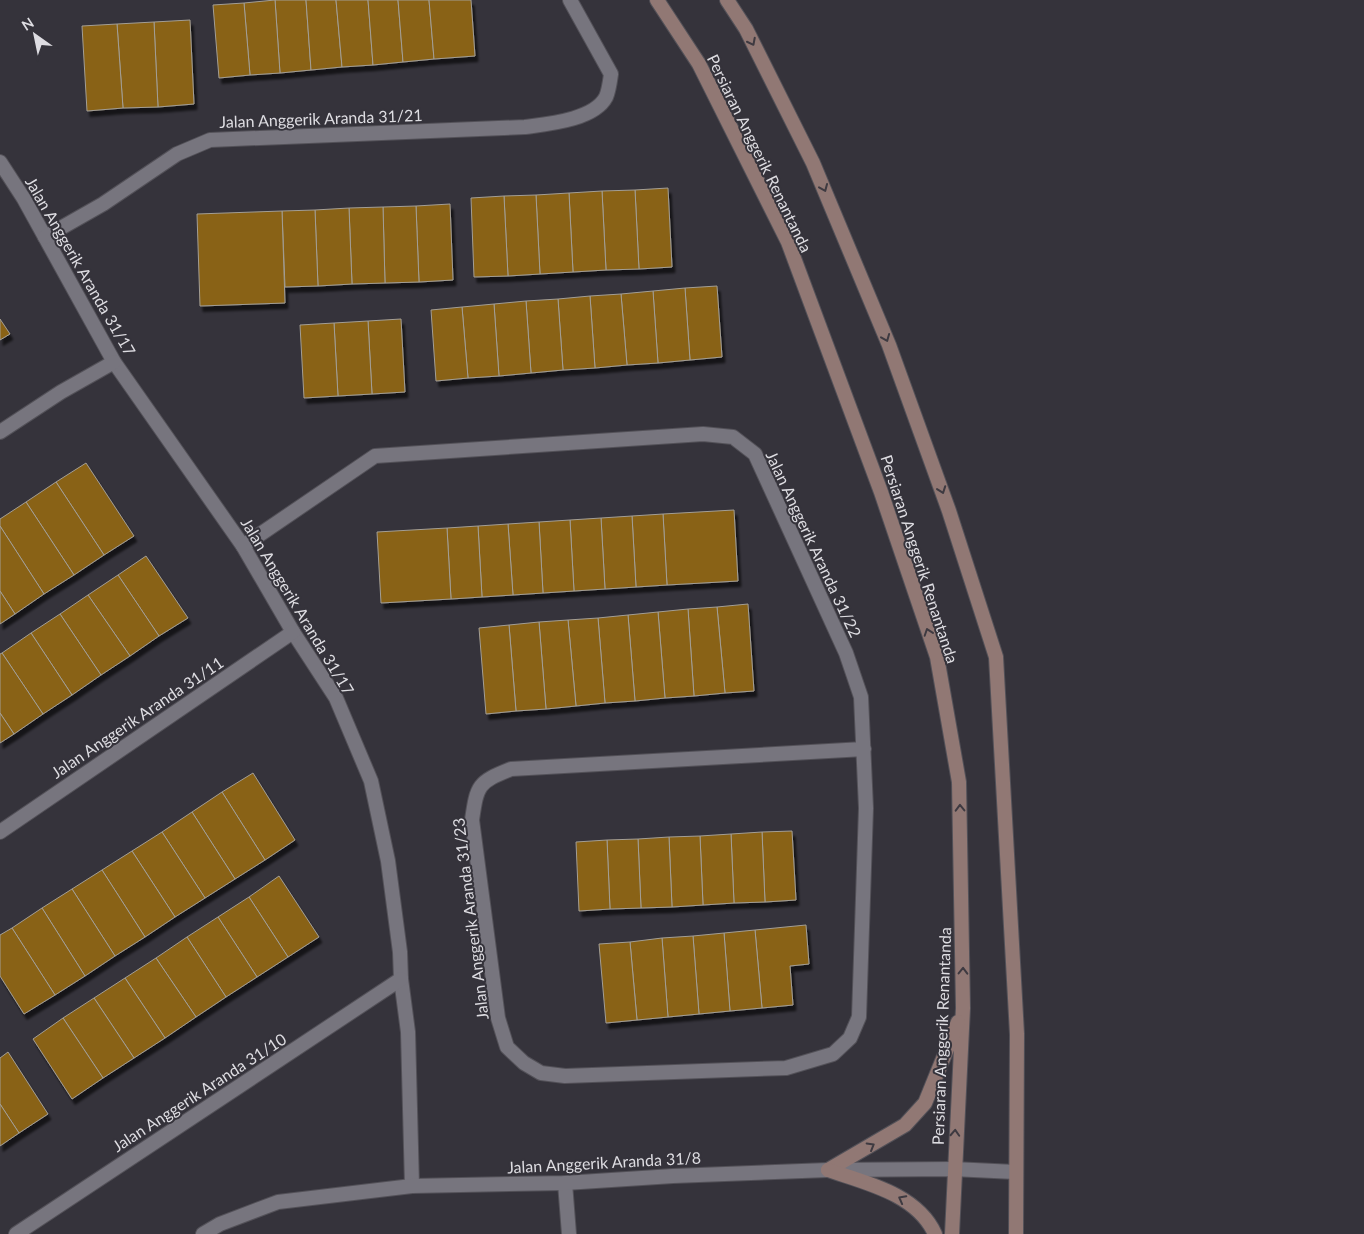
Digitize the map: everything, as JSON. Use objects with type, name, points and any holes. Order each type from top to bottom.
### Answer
[{"type":"main road","name":"Persiaran Anggerik Renantanda","points":[[658,0],[699,64],[788,242],[881,492],[937,657],[959,782],[962,1008],[953,1169],[952,1234]]},
{"type":"main road","points":[[727,0],[746,29],[814,163],[889,345],[949,511],[996,657],[1017,1034],[1016,1234]]},
{"type":"main road","points":[[828,1170],[905,1125],[925,1104],[962,1008]]},
{"type":"main road","points":[[828,1170],[882,1189],[908,1202],[935,1234]]},
{"type":"street","name":"Jalan Anggerik Aranda 31/21","points":[[46,237],[103,204],[177,154],[210,140],[524,127],[570,120],[592,110],[606,98],[611,74],[570,0]]},
{"type":"street","name":"Jalan Anggerik Aranda 31/17","points":[[0,162],[46,237],[114,362],[243,546],[293,632],[336,698],[371,781],[388,861],[400,952],[401,980],[408,1032],[412,1186]]},
{"type":"street","points":[[0,432],[61,392],[114,362]]},
{"type":"street","name":"Jalan Anggerik Aranda 31/22","points":[[243,546],[375,456],[703,434],[733,437],[755,454],[846,653],[861,697],[866,808],[860,1001],[859,1017],[850,1038]]},
{"type":"street","name":"Jalan Anggerik Aranda 31/11","points":[[0,832],[293,632]]},
{"type":"street","name":"Jalan Anggerik Aranda 31/23","points":[[850,1038],[833,1054],[786,1068],[565,1076],[541,1073],[524,1063],[507,1046],[498,1018],[472,820],[476,793],[487,778],[511,769],[864,749]]},
{"type":"street","name":"Jalan Anggerik Aranda 31/10","points":[[16,1234],[401,980]]},
{"type":"street","name":"Jalan Anggerik Aranda 31/8","points":[[203,1234],[220,1224],[278,1202],[412,1186],[565,1183],[673,1176],[828,1170],[953,1169],[1015,1172]]},
{"type":"street","points":[[565,1183],[569,1234]]},
{"type":"building","points":[[275,0],[306,0],[311,70],[280,73]]},
{"type":"building","points":[[275,0],[280,73],[250,75],[244,3]]},
{"type":"building","points":[[306,0],[336,0],[342,67],[311,70]]},
{"type":"building","points":[[336,0],[368,0],[373,65],[342,67]]},
{"type":"building","points":[[368,0],[398,0],[403,62],[373,65]]},
{"type":"building","points":[[398,0],[429,0],[434,59],[403,62]]},
{"type":"building","points":[[429,0],[471,0],[475,56],[434,59]]},
{"type":"building","points":[[244,3],[250,75],[219,78],[213,5]]},
{"type":"building","points":[[190,20],[194,104],[158,107],[154,22]]},
{"type":"building","points":[[154,22],[158,107],[123,108],[117,24]]},
{"type":"building","points":[[117,24],[123,108],[87,111],[82,26]]},
{"type":"building","points":[[668,188],[672,267],[639,269],[635,190]]},
{"type":"building","points":[[635,190],[639,269],[606,270],[602,191]]},
{"type":"building","points":[[602,191],[606,270],[573,272],[569,193]]},
{"type":"building","points":[[569,193],[573,272],[540,274],[536,195]]},
{"type":"building","points":[[536,195],[540,274],[508,276],[504,196]]},
{"type":"building","points":[[504,196],[508,276],[474,277],[471,198]]},
{"type":"building","points":[[450,204],[453,280],[419,282],[416,206]]},
{"type":"building","points":[[416,206],[419,282],[385,283],[383,207]]},
{"type":"building","points":[[383,207],[385,283],[352,284],[349,208]]},
{"type":"building","points":[[349,208],[352,284],[318,286],[315,210]]},
{"type":"building","points":[[315,210],[318,286],[285,287],[282,211]]},
{"type":"building","points":[[282,211],[285,303],[200,306],[197,214]]},
{"type":"building","points":[[717,286],[722,357],[690,360],[685,288]]},
{"type":"building","points":[[685,288],[690,360],[658,363],[653,291]]},
{"type":"building","points":[[653,291],[658,363],[627,365],[621,294]]},
{"type":"building","points":[[621,294],[627,365],[595,368],[590,296]]},
{"type":"building","points":[[590,296],[595,368],[563,370],[558,299]]},
{"type":"building","points":[[558,299],[563,370],[531,373],[526,301]]},
{"type":"building","points":[[526,301],[531,373],[499,376],[494,304]]},
{"type":"building","points":[[494,304],[499,376],[468,378],[462,307]]},
{"type":"building","points":[[462,307],[468,378],[436,381],[431,310]]},
{"type":"building","points":[[0,319],[10,334],[0,340]]},
{"type":"building","points":[[401,319],[405,392],[372,394],[368,321]]},
{"type":"building","points":[[368,321],[372,394],[338,396],[334,323]]},
{"type":"building","points":[[334,323],[338,396],[304,398],[300,325]]},
{"type":"building","points":[[86,463],[134,536],[104,555],[56,482]]},
{"type":"building","points":[[56,482],[104,555],[74,575],[26,502]]},
{"type":"building","points":[[26,502],[74,575],[44,594],[0,526],[0,519]]},
{"type":"building","points":[[734,510],[738,581],[667,585],[663,514]]},
{"type":"building","points":[[663,514],[667,585],[636,587],[632,516]]},
{"type":"building","points":[[632,516],[636,587],[605,589],[601,518]]},
{"type":"building","points":[[601,518],[605,589],[574,591],[570,520]]},
{"type":"building","points":[[570,520],[574,591],[543,593],[539,522]]},
{"type":"building","points":[[539,522],[543,593],[513,595],[508,524]]},
{"type":"building","points":[[508,524],[513,595],[482,597],[478,526]]},
{"type":"building","points":[[0,526],[44,594],[15,614],[0,591]]},
{"type":"building","points":[[478,526],[482,597],[451,599],[447,528]]},
{"type":"building","points":[[447,528],[451,599],[381,603],[377,532]]},
{"type":"building","points":[[146,556],[188,618],[159,636],[118,575]]},
{"type":"building","points":[[118,575],[159,636],[130,656],[88,595]]},
{"type":"building","points":[[0,591],[15,614],[0,624]]},
{"type":"building","points":[[88,595],[130,656],[101,675],[60,614]]},
{"type":"building","points":[[748,604],[754,691],[725,693],[717,607]]},
{"type":"building","points":[[717,607],[725,693],[694,696],[688,609]]},
{"type":"building","points":[[688,609],[694,696],[665,698],[658,612]]},
{"type":"building","points":[[658,612],[665,698],[635,701],[628,615]]},
{"type":"building","points":[[60,614],[101,675],[72,695],[31,633]]},
{"type":"building","points":[[628,615],[635,701],[605,703],[598,618]]},
{"type":"building","points":[[598,618],[605,703],[576,706],[568,620]]},
{"type":"building","points":[[568,620],[576,706],[546,709],[539,622]]},
{"type":"building","points":[[539,622],[546,709],[516,711],[509,625]]},
{"type":"building","points":[[509,625],[516,711],[486,714],[479,628]]},
{"type":"building","points":[[31,633],[72,695],[43,714],[2,653]]},
{"type":"building","points":[[2,653],[43,714],[14,734],[0,713],[0,654]]},
{"type":"building","points":[[0,713],[14,734],[0,743]]},
{"type":"building","points":[[253,773],[295,840],[265,860],[222,792]]},
{"type":"building","points":[[222,792],[265,860],[235,879],[192,812]]},
{"type":"building","points":[[192,812],[235,879],[205,898],[162,832]]},
{"type":"building","points":[[792,831],[796,900],[765,902],[762,832]]},
{"type":"building","points":[[162,832],[205,898],[175,917],[132,851]]},
{"type":"building","points":[[762,832],[765,902],[734,903],[731,834]]},
{"type":"building","points":[[731,834],[734,903],[703,905],[700,836]]},
{"type":"building","points":[[700,836],[703,905],[672,907],[669,837]]},
{"type":"building","points":[[669,837],[672,907],[641,908],[638,839]]},
{"type":"building","points":[[638,839],[641,908],[610,909],[607,840]]},
{"type":"building","points":[[607,840],[610,909],[579,911],[576,842]]},
{"type":"building","points":[[132,851],[175,917],[145,937],[102,870]]},
{"type":"building","points":[[102,870],[145,937],[115,956],[72,889]]},
{"type":"building","points":[[279,876],[319,937],[288,957],[249,897]]},
{"type":"building","points":[[72,889],[115,956],[85,976],[42,908]]},
{"type":"building","points":[[249,897],[288,957],[257,977],[218,917]]},
{"type":"building","points":[[42,908],[85,976],[55,995],[12,928]]},
{"type":"building","points":[[218,917],[257,977],[226,997],[187,937]]},
{"type":"building","points":[[806,925],[809,964],[790,966],[793,1005],[762,1008],[755,930]]},
{"type":"building","points":[[12,928],[55,995],[24,1014],[0,976],[0,935]]},
{"type":"building","points":[[755,930],[762,1008],[730,1011],[724,933]]},
{"type":"building","points":[[724,933],[730,1011],[699,1014],[693,936]]},
{"type":"building","points":[[693,936],[699,1014],[668,1017],[662,938]]},
{"type":"building","points":[[187,937],[226,997],[196,1017],[156,958]]},
{"type":"building","points":[[662,938],[668,1017],[637,1020],[630,942]]},
{"type":"building","points":[[630,942],[637,1020],[606,1023],[599,944]]},
{"type":"building","points":[[156,958],[196,1017],[165,1038],[125,978]]},
{"type":"building","points":[[125,978],[165,1038],[134,1058],[94,998]]},
{"type":"building","points":[[94,998],[134,1058],[103,1078],[63,1018]]},
{"type":"building","points":[[63,1018],[103,1078],[72,1099],[33,1039]]},
{"type":"building","points":[[8,1052],[48,1114],[19,1133],[0,1104],[0,1058]]},
{"type":"building","points":[[0,1104],[19,1133],[0,1146]]}]
